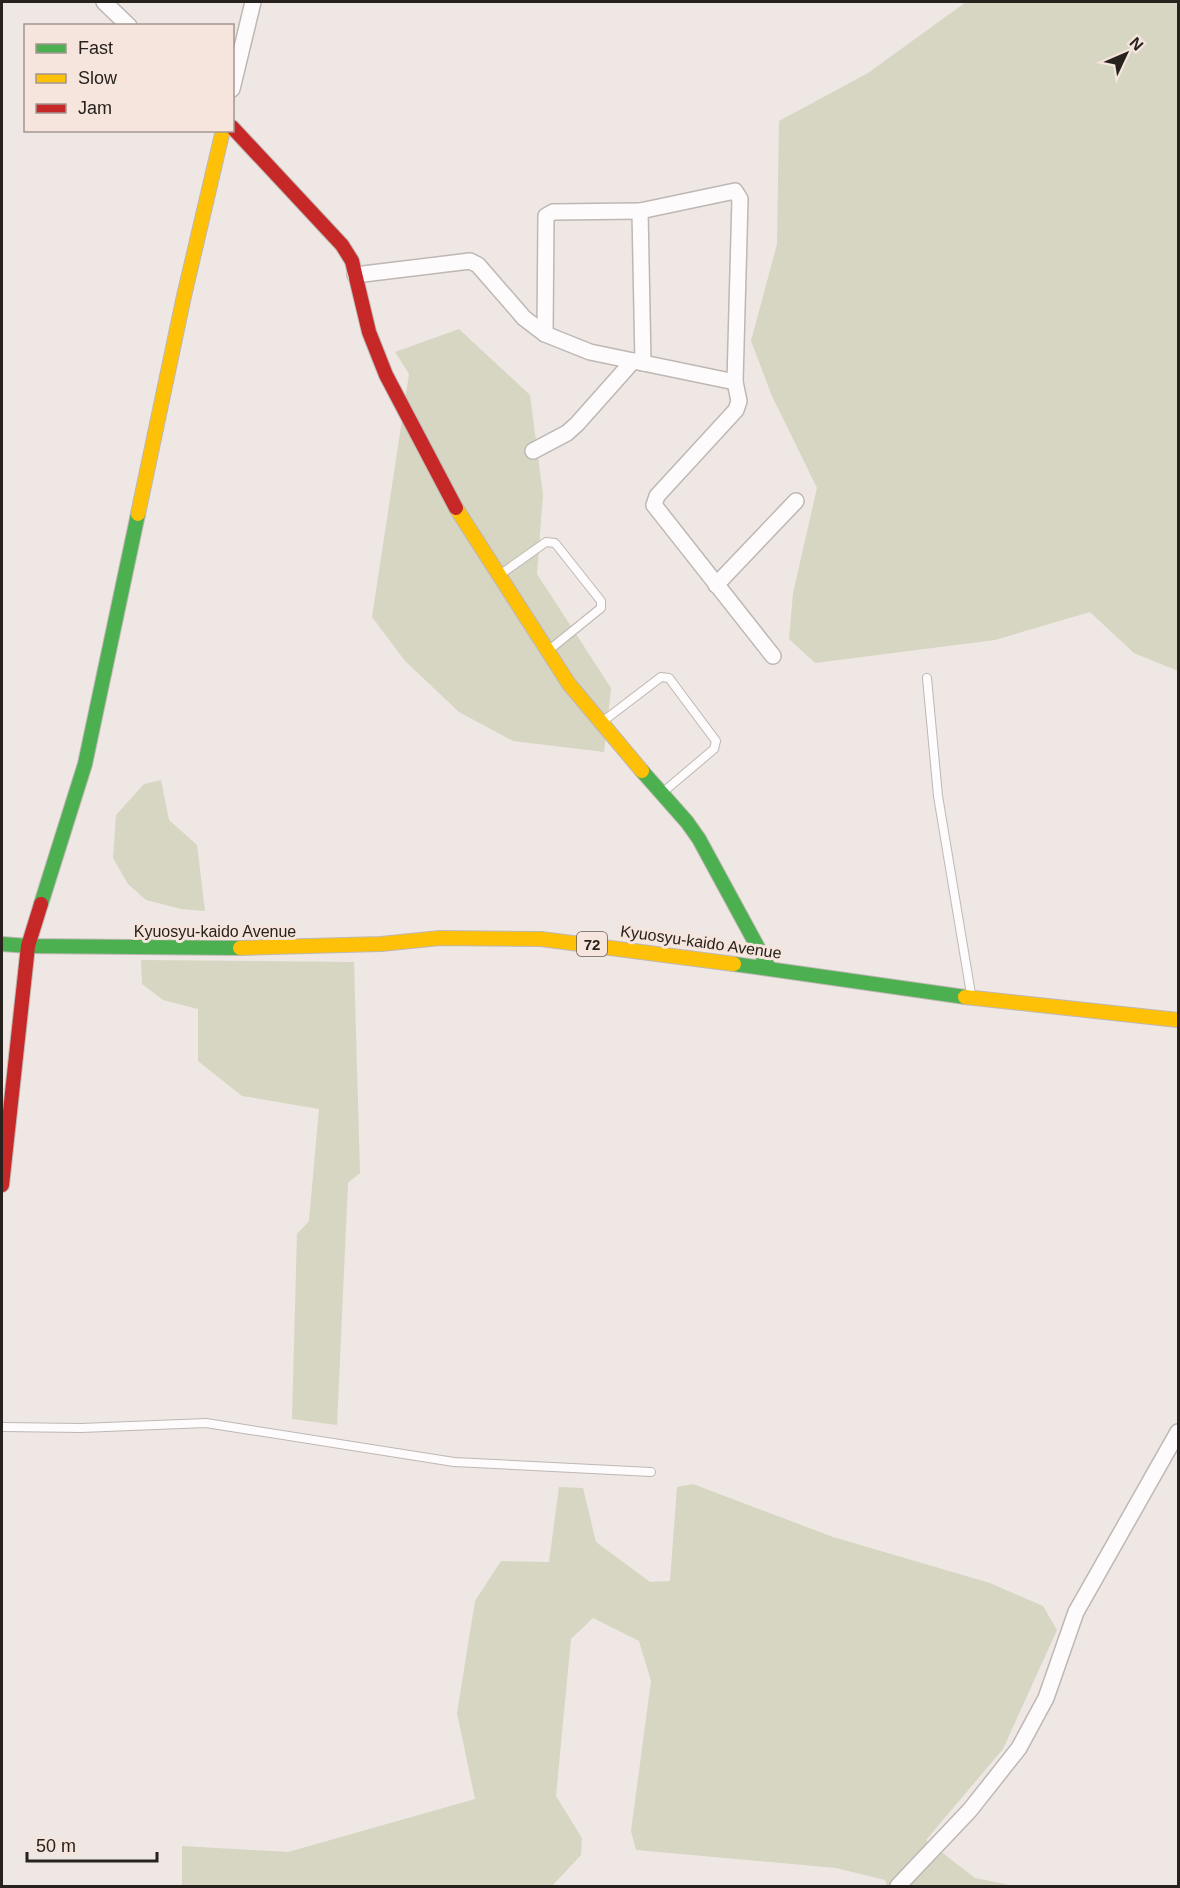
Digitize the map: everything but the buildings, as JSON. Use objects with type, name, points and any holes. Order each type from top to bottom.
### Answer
[{"type":"street","points":[[104,2],[127,24]]},
{"type":"street","points":[[234,81],[253,2]]},
{"type":"street","points":[[234,129],[342,245],[352,261],[369,332],[386,375],[457,509],[569,684],[699,839],[769,968]]},
{"type":"street","points":[[2,1185],[28,946],[85,764],[184,296],[223,132]]},
{"type":"street","points":[[545,334],[546,216],[553,212],[640,211],[735,191],[740,199],[735,382],[739,401],[736,411],[657,496],[654,505],[773,656]]},
{"type":"street","points":[[533,451],[567,433],[638,362],[640,211]]},
{"type":"street","points":[[355,275],[470,261],[478,265],[524,318],[545,334],[590,352],[735,382]]},
{"type":"street","points":[[716,585],[796,501]]},
{"type":"street","name":"Kyuosyu-kaido Avenue","points":[[2,944],[219,949],[381,944],[440,938],[541,939],[971,997],[1179,1020]]},
{"type":"street","points":[[898,1887],[970,1810],[1020,1748],[1046,1698],[1076,1612],[1179,1432]]},
{"type":"lane","points":[[500,575],[546,542],[555,543],[601,601],[601,608],[548,651]]},
{"type":"lane","points":[[601,723],[661,677],[669,678],[716,741],[714,749],[661,794]]},
{"type":"lane","points":[[927,678],[938,796],[971,997]]},
{"type":"lane","points":[[2,1427],[81,1428],[206,1423],[454,1462],[651,1472]]},
{"type":"green space","points":[[966,2],[1178,2],[1178,671],[1134,653],[1090,612],[995,640],[815,663],[789,639],[793,593],[817,488],[772,396],[751,341],[777,244],[779,121],[868,73]]},
{"type":"green space","points":[[459,329],[530,395],[543,495],[537,574],[611,688],[604,752],[513,741],[459,712],[405,661],[372,617],[409,374],[395,352]]},
{"type":"green space","points":[[161,780],[169,820],[197,845],[205,911],[181,909],[146,900],[128,884],[113,858],[116,815],[144,784]]},
{"type":"green space","points":[[141,960],[354,962],[360,1173],[348,1183],[337,1425],[292,1419],[297,1234],[309,1221],[319,1109],[242,1096],[198,1061],[198,1009],[163,1000],[142,984]]},
{"type":"green space","points":[[693,1484],[833,1537],[990,1583],[1043,1606],[1057,1630],[1003,1749],[926,1840],[975,1878],[1015,1886],[887,1886],[885,1880],[836,1868],[636,1850],[631,1831],[651,1681],[639,1641],[593,1618],[571,1639],[556,1796],[582,1838],[581,1855],[552,1886],[182,1886],[182,1846],[288,1852],[475,1799],[457,1713],[475,1601],[501,1561],[549,1562],[559,1487],[583,1488],[596,1542],[650,1582],[670,1581],[677,1487]]},
{"type":"traffic: fast","points":[[41,904],[85,764],[138,514]]},
{"type":"traffic: fast","points":[[642,771],[699,839],[769,968]]},
{"type":"traffic: fast","points":[[2,944],[240,948]]},
{"type":"traffic: fast","points":[[734,964],[965,997]]},
{"type":"traffic: slow","points":[[138,514],[184,296],[223,132]]},
{"type":"traffic: slow","points":[[456,508],[569,684],[642,771]]},
{"type":"traffic: slow","points":[[240,948],[381,944],[440,938],[541,939],[734,964]]},
{"type":"traffic: slow","points":[[965,997],[1178,1020]]},
{"type":"traffic: jam","points":[[234,129],[342,245],[352,261],[369,332],[386,375],[456,508]]},
{"type":"traffic: jam","points":[[2,1185],[28,946],[41,904]]}]
